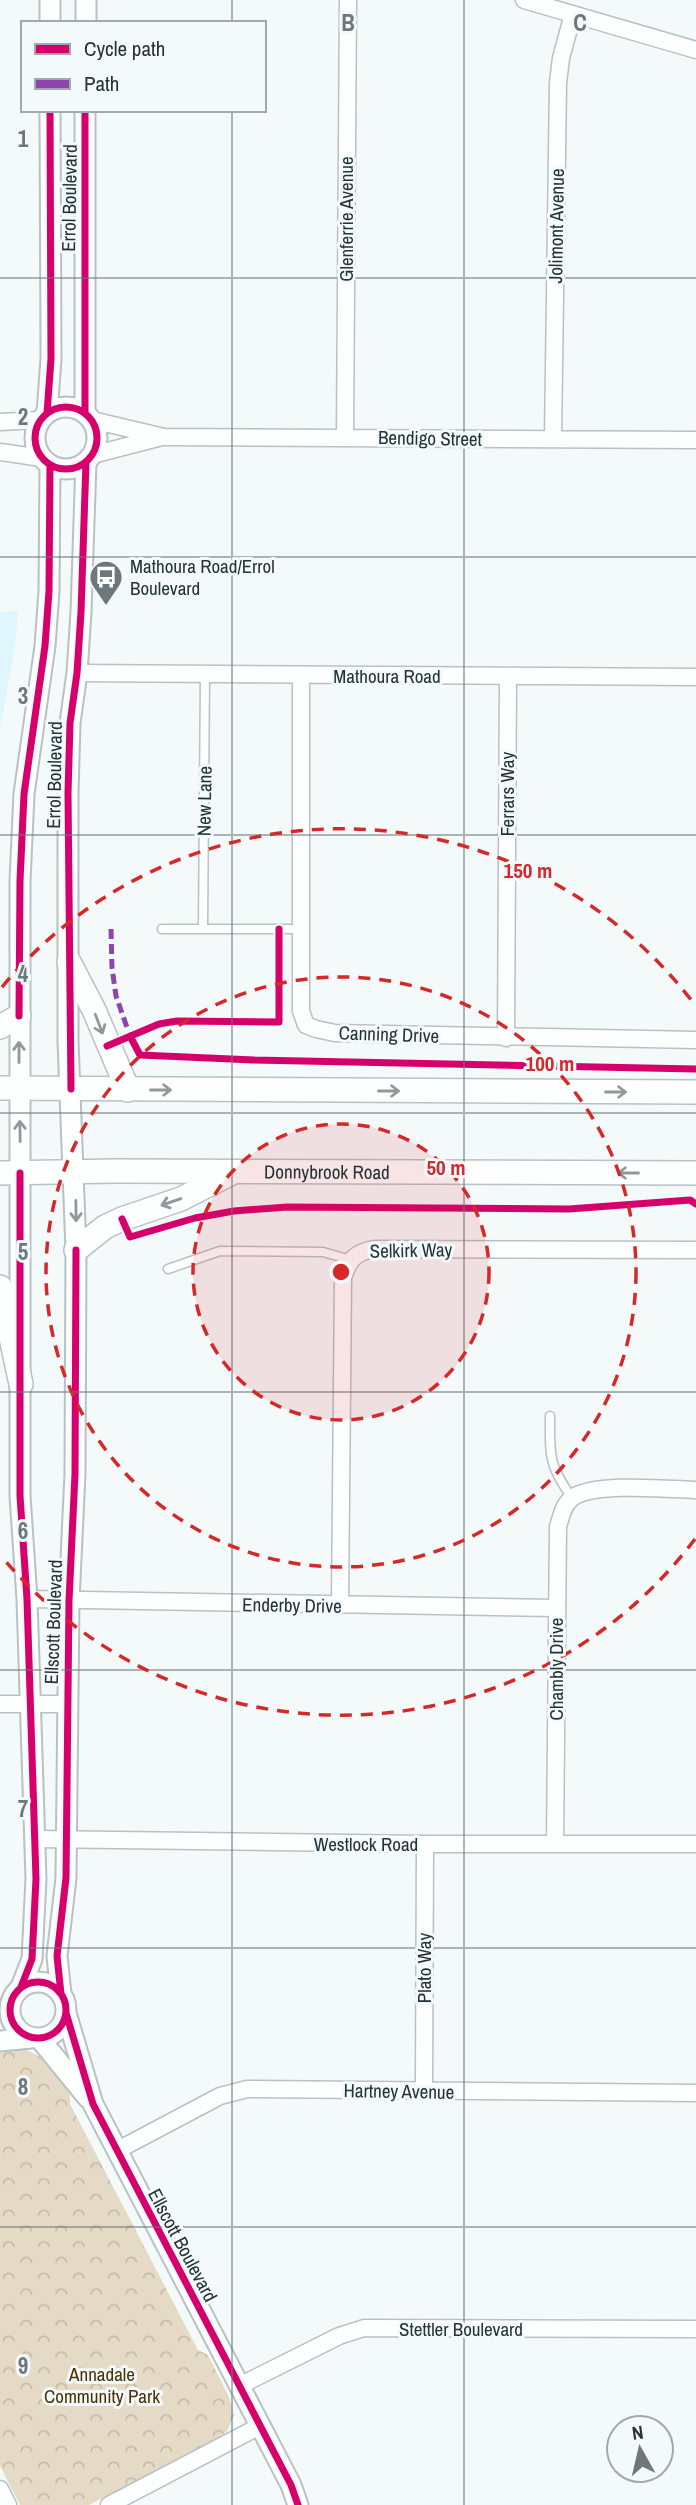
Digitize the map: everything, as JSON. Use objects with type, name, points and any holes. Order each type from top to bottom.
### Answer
[{"type":"main road","points":[[69,962],[94,1010],[128,1090]]},
{"type":"main road","points":[[10,1088],[696,1092]]},
{"type":"main road","name":"Donnybrook Road","points":[[10,1173],[696,1173]]},
{"type":"main road","points":[[76,1250],[105,1227],[181,1199],[233,1173]]},
{"type":"main road","points":[[0,1287],[21,1384]]},
{"type":"street","points":[[50,0],[50,21]]},
{"type":"street","points":[[86,0],[86,21]]},
{"type":"street","name":"Glenferrie Avenue","points":[[345,437],[348,0]]},
{"type":"street","points":[[524,0],[696,50]]},
{"type":"street","name":"Jolimont Avenue","points":[[553,439],[558,83],[561,58],[573,14]]},
{"type":"street","name":"Errol Boulevard","points":[[10,1173],[10,1022],[23,807],[45,646],[49,591],[46,461],[36,449],[34,439],[43,416],[51,359],[50,112]]},
{"type":"street","name":"Errol Boulevard","points":[[75,1172],[69,962],[70,723],[78,673],[89,459],[97,437],[88,416],[83,361],[85,112]]},
{"type":"street","points":[[0,422],[43,416],[66,406],[88,416]]},
{"type":"street","name":"Bendigo Street","points":[[88,416],[164,437],[696,440]]},
{"type":"street","name":"Bendigo Street","points":[[89,459],[164,437]]},
{"type":"street","points":[[0,452],[46,461],[68,469],[89,459]]},
{"type":"street","name":"Mathoura Road","points":[[78,673],[696,677]]},
{"type":"street","name":"Canning Drive","points":[[301,676],[302,1011],[306,1024],[335,1033],[696,1040]]},
{"type":"street","name":"Ferrars Way","points":[[506,1038],[508,677]]},
{"type":"street","name":"Ellscott Boulevard","points":[[75,1172],[75,1474],[69,1601],[67,1840],[66,1878],[57,1956],[64,2003],[93,2104],[291,2485],[298,2505]]},
{"type":"street","name":"Ellscott Boulevard","points":[[10,1173],[21,1384],[20,1496],[27,1599],[36,1839],[32,1959],[10,2000]]},
{"type":"street","name":"Selkirk Way","points":[[340,1605],[343,1278],[351,1260],[360,1252],[374,1249],[696,1250]]},
{"type":"street","points":[[572,1499],[586,1491],[612,1489],[696,1490]]},
{"type":"street","name":"Chambly Drive","points":[[555,1844],[558,1527],[562,1510],[572,1499]]},
{"type":"street","name":"Enderby Drive","points":[[27,1599],[557,1608]]},
{"type":"street","points":[[0,1704],[67,1704]]},
{"type":"street","name":"Westlock Road","points":[[36,1839],[696,1844]]},
{"type":"street","name":"Plato Way","points":[[424,2091],[425,1844]]},
{"type":"street","points":[[0,2041],[36,2039],[58,2031],[64,2003],[47,1983],[29,1983],[10,2000],[9,2012],[15,2028],[36,2039]]},
{"type":"street","name":"Ellscott Boulevard","points":[[36,2039],[93,2104]]},
{"type":"street","name":"Hartney Avenue","points":[[116,2151],[220,2095],[234,2091],[696,2093]]},
{"type":"street","name":"Stettler Boulevard","points":[[239,2386],[339,2336],[364,2328],[696,2329]]},
{"type":"street","points":[[109,2505],[260,2427]]},
{"type":"street","name":"Ellscott Boulevard","points":[[291,2485],[308,2505]]},
{"type":"street","points":[[0,2489],[8,2505]]},
{"type":"lane","name":"New Lane","points":[[203,929],[205,673]]},
{"type":"lane","points":[[162,929],[301,929]]},
{"type":"lane","points":[[167,1269],[220,1251],[323,1252],[351,1260]]},
{"type":"lane","points":[[551,1416],[550,1460],[557,1478],[572,1499]]},
{"type":"shaded area","points":[[18,611],[15,647],[0,729],[0,612]]},
{"type":"green space","name":"Annadale Community Park","points":[[23,2049],[41,2057],[63,2076],[70,2094],[70,2104],[198,2350],[208,2355],[229,2397],[234,2415],[227,2431],[217,2439],[89,2505],[20,2505],[0,2466],[0,2053]]},
{"type":"marked path","points":[[111,929],[116,996],[130,1036]]},
{"type":"cycle path","points":[[47,413],[51,359],[50,112]]},
{"type":"cycle path","points":[[85,112],[85,412]]},
{"type":"cycle path","points":[[60,407],[72,407],[88,416],[95,426],[97,438],[95,450],[88,460],[72,469],[60,469],[49,464],[40,455],[35,444],[35,432],[40,421],[49,412],[60,407]]},
{"type":"cycle path","points":[[71,1089],[68,793],[70,723],[81,612],[86,462]]},
{"type":"cycle path","points":[[19,1016],[24,794],[45,646],[49,591],[50,465]]},
{"type":"cycle path","points":[[107,1046],[159,1024],[177,1021],[279,1022],[279,929]]},
{"type":"cycle path","points":[[130,1036],[140,1055],[254,1060],[696,1069]]},
{"type":"cycle path","points":[[20,1173],[20,1496],[27,1599],[36,1879],[32,1959],[21,1987]]},
{"type":"cycle path","points":[[122,1219],[130,1237],[195,1218],[234,1211],[287,1207],[569,1209],[690,1200],[696,1204]]},
{"type":"cycle path","points":[[61,1994],[57,1956],[66,1878],[69,1601],[75,1474],[76,1250]]},
{"type":"cycle path","points":[[32,1982],[44,1982],[54,1986],[62,1994],[66,2010],[62,2026],[54,2034],[44,2038],[32,2038],[22,2034],[14,2026],[10,2016],[10,2004],[14,1994],[22,1986],[32,1982]]},
{"type":"cycle path","points":[[66,2013],[93,2104],[291,2485],[298,2505]]},
{"type":"place","name":"Mathoura Road/Errol Boulevard","points":[[106,607]]}]
